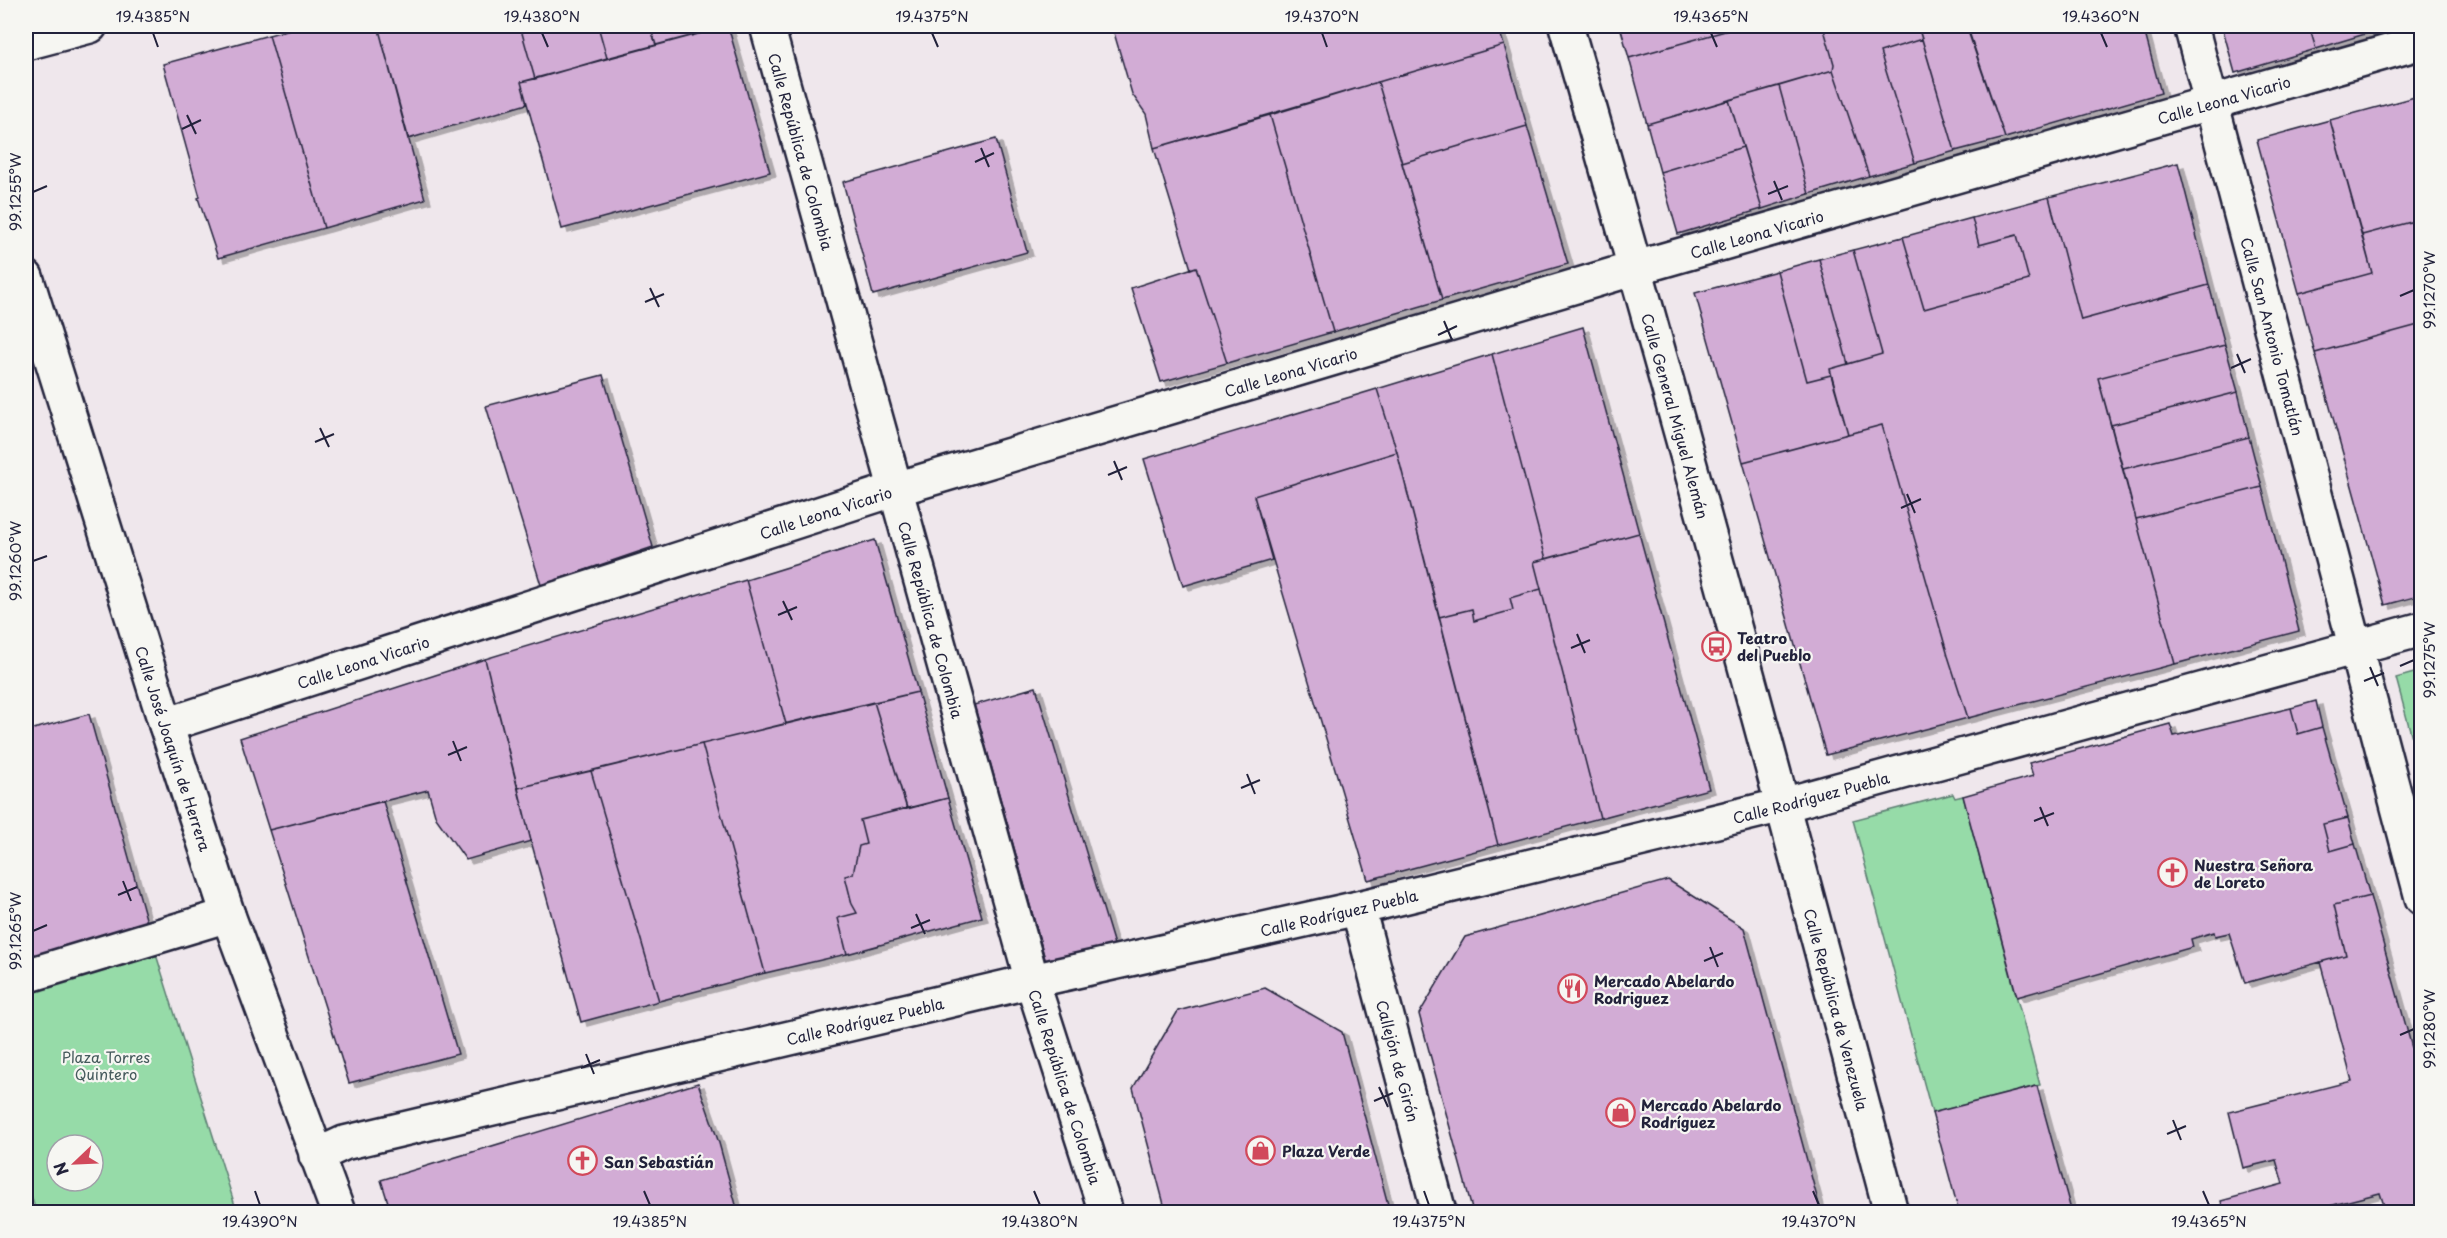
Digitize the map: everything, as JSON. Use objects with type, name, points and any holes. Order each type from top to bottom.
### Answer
[{"type":"street","points":[[26,43],[90,26]]},
{"type":"street","name":"Calle República de Colombia","points":[[767,26],[1032,981],[1106,1212]]},
{"type":"street","name":"Calle General Miguel Alemán","points":[[1566,26],[1636,268],[1783,805]]},
{"type":"street","name":"Calle San Antonio Tomatlán","points":[[2191,26],[2421,898]]},
{"type":"street","name":"Calle Leona Vicario","points":[[166,725],[896,489],[1636,268],[2421,42]]},
{"type":"street","name":"Calle José Joaquín de Herrera","points":[[26,277],[228,915],[338,1212]]},
{"type":"street","name":"Calle Rodríguez Puebla","points":[[316,1155],[344,1143],[1032,981],[1358,908],[1783,805],[2421,629]]},
{"type":"street","name":"Calle República de Venezuela","points":[[1783,805],[1891,1212]]},
{"type":"street","name":"Callejón de Girón","points":[[1358,908],[1439,1212]]},
{"type":"street","points":[[26,976],[228,915]]},
{"type":"green space","points":[[2422,671],[2421,771],[2396,678]]},
{"type":"green space","points":[[1953,794],[1955,798],[1963,796],[2040,1085],[1932,1113],[1853,820]]},
{"type":"green space","name":"Plaza Torres Quintero","points":[[154,948],[237,1212],[36,1212],[26,1178],[26,988]]},
{"type":"building","points":[[301,26],[378,26],[425,199],[324,228],[269,35]]},
{"type":"building","points":[[378,26],[520,26],[535,79],[521,82],[527,104],[408,139]]},
{"type":"building","points":[[520,26],[598,26],[607,58],[535,79]]},
{"type":"building","points":[[598,26],[650,26],[656,45],[607,58]]},
{"type":"building","points":[[650,26],[728,26],[656,45]]},
{"type":"building","points":[[728,26],[770,172],[562,229],[521,82]]},
{"type":"building","points":[[1112,26],[1498,26],[1504,45],[1154,148],[1146,114],[1132,94]]},
{"type":"building","points":[[1620,26],[1743,26],[1629,58]]},
{"type":"building","points":[[1743,26],[1823,26],[1834,64],[1833,70],[1647,124],[1629,58]]},
{"type":"building","points":[[1823,26],[1918,26],[1922,39],[1880,52],[1915,163],[1869,176],[1833,70],[1834,64]]},
{"type":"building","points":[[1918,26],[1967,26],[2005,138],[1955,151]]},
{"type":"building","points":[[1967,26],[2003,26],[1969,34]]},
{"type":"building","points":[[2003,26],[2143,26],[2161,93],[2005,138],[1969,34]]},
{"type":"building","points":[[2222,26],[2309,26],[2316,49],[2235,73]]},
{"type":"building","points":[[2309,26],[2391,26],[2316,49]]},
{"type":"building","points":[[269,35],[324,228],[218,258],[198,198],[200,197],[163,64]]},
{"type":"building","points":[[1922,39],[1955,151],[1915,163],[1880,52]]},
{"type":"building","points":[[1504,45],[1527,126],[1402,163],[1378,82]]},
{"type":"building","points":[[1833,70],[1869,176],[1809,194],[1779,86]]},
{"type":"building","points":[[1378,82],[1442,300],[1333,332],[1270,115]]},
{"type":"building","points":[[1779,86],[1809,194],[1762,209],[1729,100]]},
{"type":"building","points":[[2422,95],[2422,219],[2362,235],[2330,120]]},
{"type":"building","points":[[1729,100],[1743,147],[1660,172],[1647,124]]},
{"type":"building","points":[[1270,115],[1333,332],[1227,363],[1196,267],[1191,269],[1154,148]]},
{"type":"building","points":[[2330,120],[2372,273],[2299,293],[2257,140]]},
{"type":"building","points":[[1527,126],[1568,264],[1442,300],[1402,163]]},
{"type":"building","points":[[996,139],[1027,252],[873,295],[843,182]]},
{"type":"building","points":[[1743,147],[1762,209],[1678,234],[1660,172]]},
{"type":"building","points":[[2178,163],[2209,285],[2081,320],[2049,197]]},
{"type":"building","points":[[2049,197],[2081,320],[2209,285],[2225,345],[2098,378],[2175,664],[1968,718],[1882,425],[1848,434],[1830,369],[1882,354],[1853,250],[1903,237],[1924,309],[2029,280],[2017,235],[1979,245],[1972,218]]},
{"type":"building","points":[[1972,218],[1979,245],[2017,235],[2029,280],[1924,309],[1903,237]]},
{"type":"building","points":[[2422,219],[2422,324],[2315,353],[2299,293],[2372,273],[2362,235]]},
{"type":"building","points":[[1853,250],[1882,354],[1848,364],[1819,259]]},
{"type":"building","points":[[1819,259],[1848,364],[1830,369],[1831,375],[1807,381],[1777,271]]},
{"type":"building","points":[[1196,267],[1227,363],[1161,382],[1131,288]]},
{"type":"building","points":[[1777,271],[1807,381],[1831,375],[1848,434],[1743,462],[1695,293]]},
{"type":"building","points":[[2422,324],[2422,595],[2385,605],[2315,353]]},
{"type":"building","points":[[1583,327],[1639,533],[1546,559],[1492,354]]},
{"type":"building","points":[[2225,345],[2238,392],[2111,425],[2098,378]]},
{"type":"building","points":[[1492,354],[1546,559],[1534,562],[1541,589],[1510,598],[1513,610],[1474,621],[1472,609],[1439,617],[1397,452],[1377,389]]},
{"type":"building","points":[[603,375],[653,547],[541,585],[486,406]]},
{"type":"building","points":[[1377,389],[1397,452],[1254,496],[1272,560],[1183,586],[1144,459]]},
{"type":"building","points":[[2238,392],[2249,437],[2123,469],[2111,425]]},
{"type":"building","points":[[1882,425],[1968,718],[1826,755],[1743,462]]},
{"type":"building","points":[[2249,437],[2262,487],[2136,519],[2123,469]]},
{"type":"building","points":[[1397,452],[1498,845],[1368,880],[1254,496]]},
{"type":"building","points":[[2262,487],[2299,631],[2175,664],[2136,519]]},
{"type":"building","points":[[1639,533],[1709,789],[1600,818],[1534,562]]},
{"type":"building","points":[[875,540],[918,692],[786,724],[746,580]]},
{"type":"building","points":[[746,580],[786,724],[518,788],[485,659]]},
{"type":"building","points":[[1541,589],[1600,818],[1498,845],[1439,617],[1472,609],[1474,621],[1513,610],[1510,598]]},
{"type":"building","points":[[485,659],[531,841],[466,860],[436,818],[428,790],[269,830],[240,738]]},
{"type":"building","points":[[1036,687],[1115,948],[1047,966],[974,705]]},
{"type":"building","points":[[918,692],[948,798],[907,809],[874,702]]},
{"type":"building","points":[[2316,701],[2322,727],[2298,734],[2291,708]]},
{"type":"building","points":[[874,702],[907,808],[860,820],[866,844],[859,846],[853,874],[845,876],[852,904],[857,913],[838,918],[847,954],[765,973],[702,744]]},
{"type":"building","name":"Nuestra Señora de Loreto","points":[[2291,708],[2298,734],[2322,727],[2348,818],[2323,824],[2330,851],[2355,844],[2370,896],[2334,905],[2346,955],[2245,983],[2229,933],[2215,936],[2214,932],[2191,939],[2193,947],[2017,997],[1963,796],[2033,776],[2029,763],[2170,724],[2174,736]]},
{"type":"building","points":[[89,714],[150,933],[26,974],[26,731]]},
{"type":"building","points":[[702,744],[765,973],[659,1001],[591,771]]},
{"type":"building","points":[[591,771],[659,1001],[581,1022],[518,788]]},
{"type":"building","points":[[948,798],[982,917],[847,954],[838,918],[857,913],[852,904],[845,876],[853,874],[859,846],[866,844],[860,820]]},
{"type":"building","points":[[383,801],[458,1054],[349,1083],[269,830]]},
{"type":"building","points":[[2348,818],[2355,844],[2330,851],[2323,824]]},
{"type":"building","name":"Mercado Abelardo Rodríguez","points":[[1668,880],[1744,928],[1821,1212],[1473,1212],[1419,1014],[1465,937]]},
{"type":"building","points":[[2370,896],[2422,1084],[2422,1210],[2386,1212],[2380,1193],[2306,1212],[2224,1212],[2221,1201],[2283,1184],[2276,1160],[2243,1168],[2229,1112],[2352,1081],[2320,962],[2346,955],[2334,905]]},
{"type":"building","name":"Plaza Verde","points":[[1265,988],[1342,1032],[1390,1212],[1166,1212],[1133,1088],[1178,1011]]},
{"type":"building","name":"San Sebastián","points":[[698,1083],[719,1143],[738,1212],[391,1212],[381,1180]]},
{"type":"building","points":[[2037,1086],[2071,1210],[2063,1212],[1959,1212],[1932,1113]]},
{"type":"place","name":"Teatro del Pueblo","points":[[1716,646]]},
{"type":"place","name":"Nuestra Señora de Loreto","points":[[2173,873]]},
{"type":"place","name":"Mercado Abelardo Rodriguez","points":[[1573,989]]},
{"type":"place","name":"Mercado Abelardo Rodríguez","points":[[1620,1113]]},
{"type":"place","name":"Plaza Verde","points":[[1261,1150]]},
{"type":"place","name":"San Sebastián","points":[[583,1161]]}]
